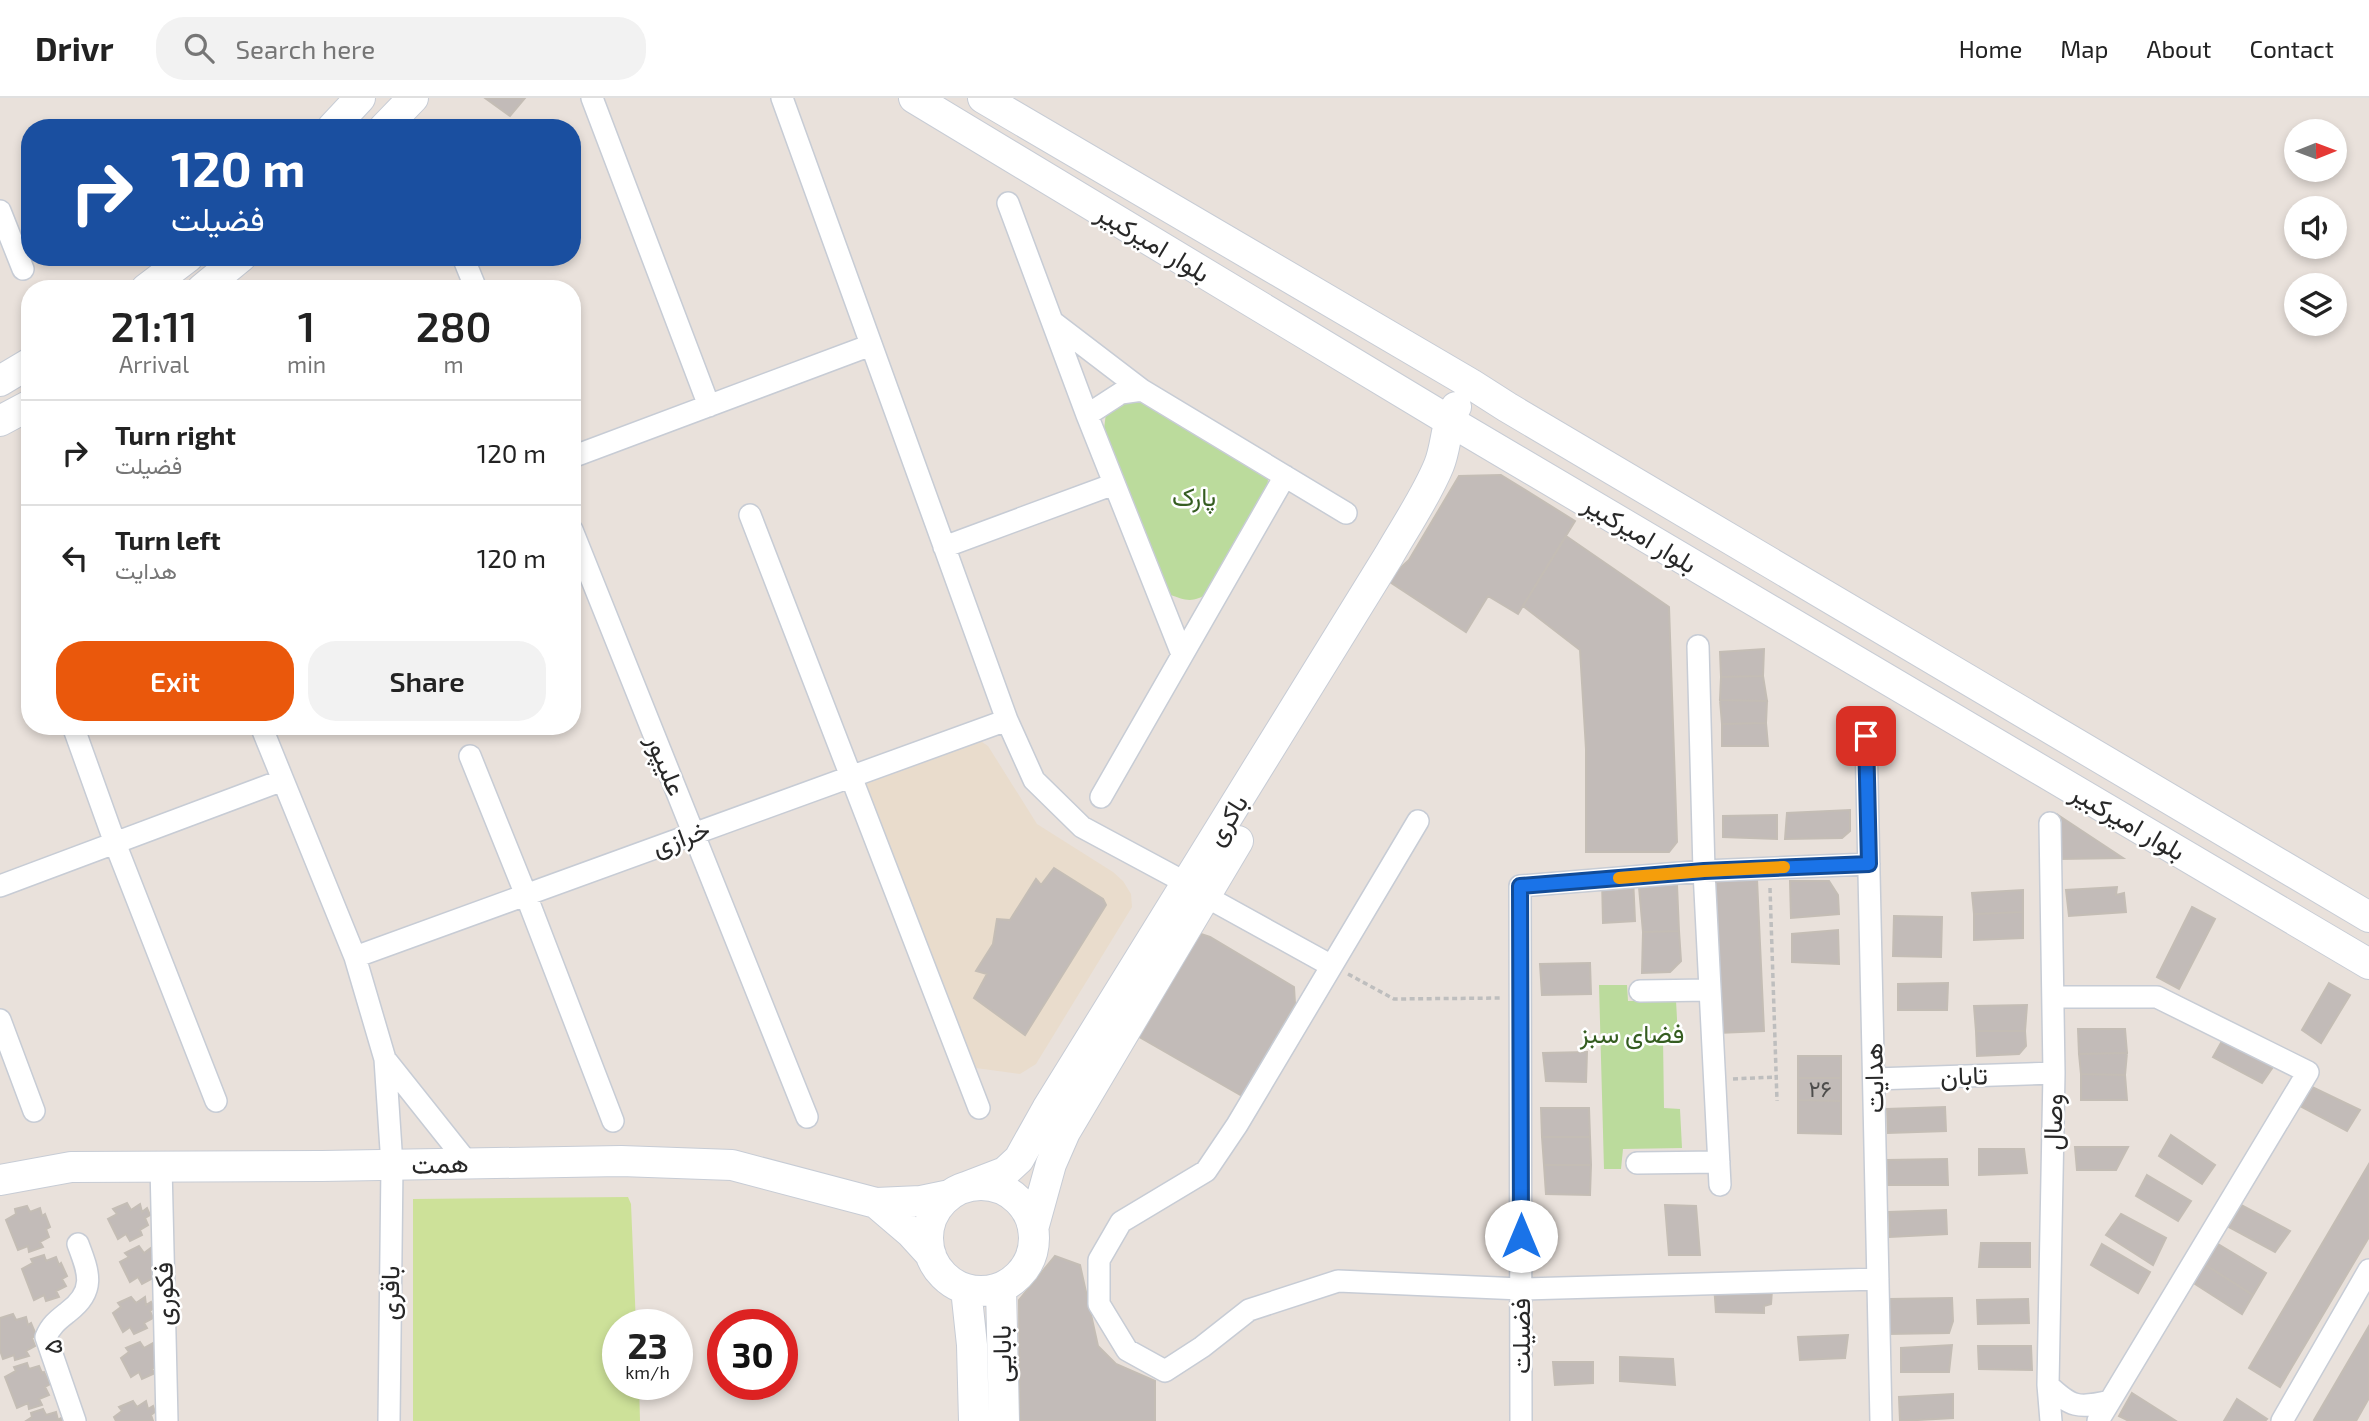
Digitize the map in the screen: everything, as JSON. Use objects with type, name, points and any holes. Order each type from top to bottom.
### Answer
[{"type":"street","points":[[340,119],[359,98]]},
{"type":"street","points":[[393,119],[413,98]]},
{"type":"street","points":[[592,98],[709,406]]},
{"type":"street","points":[[782,98],[1007,720],[1034,780],[1082,827],[1330,965]]},
{"type":"street","name":"بلوار امیرکبیر","points":[[914,98],[1448,420],[2369,964]]},
{"type":"street","name":"بلوار امیرکبیر","points":[[983,98],[2369,917]]},
{"type":"street","points":[[1009,203],[1087,415],[1182,654]]},
{"type":"street","points":[[0,211],[21,264]]},
{"type":"street","points":[[158,280],[176,266]]},
{"type":"street","points":[[213,280],[230,266]]},
{"type":"street","points":[[1053,322],[1142,390],[1346,513]]},
{"type":"street","points":[[581,454],[871,345]]},
{"type":"street","points":[[0,381],[21,368]]},
{"type":"street","points":[[1448,420],[1471,384]]},
{"type":"street","points":[[1087,415],[1122,393],[1142,390]]},
{"type":"street","name":"باکری","points":[[958,1191],[1005,1172],[1019,1159],[1047,1109],[1340,674],[1387,580],[1407,560],[1466,455],[1485,442],[1507,408]]},
{"type":"street","points":[[0,421],[21,410]]},
{"type":"street","name":"باکری","points":[[1033,1229],[1051,1164],[1065,1132],[1197,890],[1439,466],[1448,436],[1448,420]]},
{"type":"street","points":[[1101,797],[1285,476]]},
{"type":"street","points":[[944,547],[1114,484]]},
{"type":"street","points":[[750,515],[979,1108]]},
{"type":"street","name":"علیپور","points":[[581,552],[807,1116]]},
{"type":"street","points":[[1698,646],[1704,871],[1720,1185]]},
{"type":"street","name":"خرازی","points":[[355,957],[1007,720]]},
{"type":"street","points":[[76,735],[216,1101]]},
{"type":"street","points":[[265,735],[355,957],[385,1059],[392,1165]]},
{"type":"street","name":"هدایت","points":[[1866,736],[1881,1421]]},
{"type":"street","points":[[470,756],[613,1121]]},
{"type":"street","points":[[0,886],[283,780]]},
{"type":"street","points":[[1418,821],[1237,1125],[1206,1171],[1121,1222],[1099,1260],[1099,1304],[1127,1350],[1165,1371],[1202,1347],[1249,1310],[1338,1282],[1521,1289],[1878,1279]]},
{"type":"street","name":"وصال","points":[[2050,823],[2054,1073],[2048,1385],[2050,1421]]},
{"type":"street","name":"فضیلت","points":[[1521,1421],[1520,886],[1704,871],[1869,864]]},
{"type":"street","points":[[1640,991],[1710,990]]},
{"type":"street","points":[[2053,997],[2157,997],[2308,1072],[2098,1421]]},
{"type":"street","points":[[0,1020],[34,1111]]},
{"type":"street","points":[[385,1059],[467,1162]]},
{"type":"street","name":"تابان","points":[[1874,1079],[2054,1073]]},
{"type":"street","name":"همت","points":[[0,1180],[71,1167],[621,1161],[732,1165],[876,1203]]},
{"type":"street","points":[[1637,1163],[1719,1162]]},
{"type":"street","name":"باقری","points":[[388,1421],[392,1165]]},
{"type":"street","name":"فکوری","points":[[161,1166],[167,1421]]},
{"type":"street","points":[[983,1185],[1001,1189],[1016,1198],[1027,1212],[1033,1229],[1033,1247],[1028,1264],[1016,1278],[1001,1288],[984,1292],[966,1289],[951,1282],[910,1232],[876,1203],[921,1201],[983,1185]]},
{"type":"street","points":[[931,1255],[928,1238],[931,1222],[938,1207],[958,1191]]},
{"type":"street","name":"۵","points":[[75,1421],[46,1337],[51,1325],[81,1300],[88,1287],[88,1270],[78,1244]]},
{"type":"street","points":[[2282,1421],[2369,1270]]},
{"type":"street","name":"بابایی","points":[[1001,1288],[1003,1421]]},
{"type":"street","name":"بابایی","points":[[966,1289],[972,1345],[974,1421]]},
{"type":"street","points":[[2048,1385],[2065,1401],[2087,1407],[2110,1401]]},
{"type":"path","points":[[1770,882],[1777,1101]]},
{"type":"path","points":[[1330,965],[1394,999],[1521,997]]},
{"type":"path","points":[[1715,1080],[1776,1077]]},
{"type":"shaded area","points":[[976,738],[988,746],[1037,824],[1113,872],[1131,894],[1132,907],[1036,1064],[1020,1074],[976,1068],[862,785],[867,771]]},
{"type":"green space","name":"پارک","points":[[1128,392],[1262,468],[1268,479],[1267,490],[1208,593],[1197,599],[1184,599],[1168,594],[1104,429],[1106,413]]},
{"type":"green space","name":"فضای سبز","points":[[1599,985],[1627,985],[1628,1001],[1676,1000],[1678,1038],[1663,1038],[1664,1108],[1680,1109],[1682,1148],[1623,1149],[1621,1169],[1604,1169]]},
{"type":"green space","points":[[628,1197],[631,1204],[635,1309],[602,1309],[602,1400],[639,1400],[640,1421],[413,1421],[413,1199]]},
{"type":"building","points":[[485,98],[525,98],[510,116]]},
{"type":"building","points":[[1501,475],[1575,521],[1518,614],[1488,596],[1466,632],[1387,580],[1409,560],[1459,476]]},
{"type":"building","points":[[1566,536],[1669,607],[1677,842],[1669,852],[1586,852],[1586,749],[1580,650],[1523,606]]},
{"type":"building","points":[[1764,649],[1763,676],[1721,677],[1720,652]]},
{"type":"building","points":[[1763,676],[1767,701],[1720,700],[1721,677]]},
{"type":"building","points":[[1720,700],[1767,701],[1766,723],[1722,724]]},
{"type":"building","points":[[1766,723],[1768,746],[1722,746],[1722,724]]},
{"type":"building","points":[[1850,810],[1850,831],[1842,838],[1785,839],[1787,813]]},
{"type":"building","points":[[1777,815],[1777,839],[1723,837],[1723,816]]},
{"type":"building","points":[[2058,815],[2123,858],[2059,859]]},
{"type":"building","points":[[1054,868],[1103,899],[1106,905],[1025,1035],[974,998],[987,974],[976,971],[993,944],[997,919],[1010,920],[1036,879],[1041,885]]},
{"type":"building","points":[[1669,874],[1677,885],[1679,931],[1643,932],[1638,876]]},
{"type":"building","points":[[1633,877],[1635,921],[1603,923],[1602,879]]},
{"type":"building","points":[[1757,879],[1764,1031],[1718,1033],[1711,881]]},
{"type":"building","points":[[1790,881],[1829,881],[1838,895],[1839,914],[1791,918]]},
{"type":"building","points":[[2117,887],[2116,895],[2124,893],[2126,912],[2069,916],[2066,890]]},
{"type":"building","points":[[2023,890],[2023,912],[1974,914],[1972,893]]},
{"type":"building","points":[[2192,907],[2215,919],[2179,989],[2157,977]]},
{"type":"building","points":[[2023,912],[2023,938],[1974,940],[1974,914]]},
{"type":"building","points":[[1894,916],[1942,917],[1941,957],[1893,956]]},
{"type":"building","points":[[1838,930],[1839,964],[1792,962],[1792,934]]},
{"type":"building","points":[[1679,931],[1681,961],[1670,972],[1642,973],[1643,932]]},
{"type":"building","points":[[1201,934],[1294,987],[1295,1004],[1242,1096],[1127,1030],[1181,937]]},
{"type":"building","points":[[1590,963],[1591,994],[1542,995],[1540,964]]},
{"type":"building","points":[[1948,983],[1947,1010],[1898,1010],[1898,984]]},
{"type":"building","points":[[2329,983],[2350,995],[2321,1043],[2302,1030]]},
{"type":"building","points":[[2027,1005],[2025,1031],[1976,1031],[1974,1006]]},
{"type":"building","points":[[2078,1029],[2125,1029],[2127,1053],[2079,1054]]},
{"type":"building","points":[[1976,1031],[2025,1031],[2026,1046],[2019,1054],[1977,1056]]},
{"type":"building","points":[[2227,1032],[2277,1061],[2262,1083],[2213,1057]]},
{"type":"building","points":[[1587,1052],[1586,1082],[1546,1081],[1543,1053]]},
{"type":"building","points":[[2127,1053],[2125,1075],[2081,1074],[2079,1054]]},
{"type":"building","points":[[1798,1056],[1841,1056],[1841,1078],[1798,1078]]},
{"type":"building","points":[[2081,1074],[2125,1075],[2127,1100],[2081,1100]]},
{"type":"building","points":[[1798,1078],[1841,1078],[1841,1101],[1798,1100]]},
{"type":"building","points":[[2312,1087],[2360,1110],[2347,1131],[2298,1105]]},
{"type":"building","points":[[1798,1100],[1841,1101],[1841,1134],[1798,1133]]},
{"type":"building","points":[[1945,1107],[1946,1131],[1888,1133],[1887,1109]]},
{"type":"building","points":[[1541,1108],[1589,1108],[1590,1137],[1542,1137]]},
{"type":"building","points":[[2171,1135],[2215,1165],[2202,1184],[2159,1156]]},
{"type":"building","points":[[1542,1137],[1590,1137],[1591,1165],[1544,1165]]},
{"type":"building","points":[[2075,1147],[2128,1147],[2116,1170],[2077,1170]]},
{"type":"building","points":[[1979,1149],[2024,1149],[2027,1173],[1979,1175]]},
{"type":"building","points":[[1947,1159],[1948,1185],[1888,1185],[1887,1160]]},
{"type":"building","points":[[2369,1164],[2369,1237],[2280,1387],[2249,1368]]},
{"type":"building","points":[[1544,1165],[1591,1165],[1590,1195],[1546,1194]]},
{"type":"building","points":[[2147,1175],[2191,1201],[2178,1221],[2136,1196]]},
{"type":"building","points":[[127,1203],[131,1210],[140,1204],[142,1212],[147,1208],[150,1215],[145,1218],[148,1225],[140,1230],[142,1235],[130,1241],[126,1234],[118,1239],[108,1219],[117,1214],[113,1209]]},
{"type":"building","points":[[1665,1205],[1696,1206],[1700,1255],[1669,1255]]},
{"type":"building","points":[[2241,1205],[2290,1231],[2275,1252],[2229,1227]]},
{"type":"building","points":[[27,1206],[30,1212],[40,1208],[50,1227],[46,1229],[49,1237],[40,1242],[43,1247],[29,1252],[28,1246],[18,1250],[6,1220],[16,1214],[15,1209]]},
{"type":"building","points":[[1946,1210],[1947,1234],[1890,1237],[1889,1212]]},
{"type":"building","points":[[2121,1214],[2166,1238],[2153,1265],[2106,1235]]},
{"type":"building","points":[[1981,1243],[2030,1243],[2030,1267],[1979,1267]]},
{"type":"building","points":[[2102,1244],[2150,1272],[2138,1293],[2091,1265]]},
{"type":"building","points":[[2218,1244],[2266,1273],[2253,1295],[2204,1264]]},
{"type":"building","points":[[139,1246],[144,1253],[152,1247],[160,1268],[152,1273],[155,1277],[142,1284],[138,1277],[130,1282],[120,1262],[129,1257],[125,1253]]},
{"type":"building","points":[[44,1255],[46,1261],[56,1257],[59,1265],[61,1263],[67,1276],[62,1279],[66,1286],[56,1291],[59,1297],[46,1301],[44,1295],[34,1300],[22,1269],[33,1263],[31,1259]]},
{"type":"building","points":[[1055,1256],[1080,1265],[1098,1346],[1116,1364],[1155,1381],[1155,1421],[1020,1421],[1019,1300]]},
{"type":"building","points":[[2204,1264],[2253,1295],[2242,1314],[2192,1282]]},
{"type":"building","points":[[1714,1284],[1772,1290],[1771,1304],[1764,1306],[1764,1313],[1716,1312]]},
{"type":"building","points":[[131,1297],[136,1303],[145,1297],[146,1305],[151,1302],[154,1308],[150,1311],[153,1318],[144,1323],[147,1328],[134,1334],[130,1327],[123,1332],[113,1313],[121,1307],[118,1303]]},
{"type":"building","points":[[1952,1298],[1953,1321],[1949,1333],[1888,1334],[1890,1299]]},
{"type":"building","points":[[2028,1299],[2029,1323],[1978,1324],[1977,1300]]},
{"type":"building","points":[[13,1314],[16,1320],[26,1317],[28,1325],[31,1323],[36,1335],[32,1338],[35,1346],[26,1351],[29,1356],[15,1360],[14,1355],[3,1359],[0,1350],[0,1318]]},
{"type":"building","points":[[2369,1326],[2369,1398],[2356,1421],[2314,1420]]},
{"type":"building","points":[[1848,1335],[1845,1358],[1800,1360],[1798,1337]]},
{"type":"building","points":[[140,1342],[144,1348],[153,1343],[154,1350],[160,1347],[161,1364],[152,1369],[155,1373],[142,1379],[139,1372],[131,1377],[121,1358],[129,1352],[126,1348]]},
{"type":"building","points":[[1952,1345],[1949,1372],[1901,1372],[1901,1348]]},
{"type":"building","points":[[1978,1346],[2031,1346],[2032,1370],[1979,1369]]},
{"type":"building","points":[[1620,1357],[1673,1359],[1675,1385],[1620,1381]]},
{"type":"building","points":[[1553,1362],[1593,1362],[1593,1383],[1555,1385]]},
{"type":"building","points":[[27,1363],[29,1369],[39,1366],[42,1373],[44,1372],[50,1384],[45,1387],[49,1395],[39,1399],[42,1405],[29,1409],[28,1403],[17,1408],[5,1377],[16,1371],[14,1367]]},
{"type":"building","points":[[2132,1393],[2176,1421],[2129,1421],[2119,1416]]},
{"type":"building","points":[[1953,1394],[1953,1418],[1900,1421],[1899,1397]]},
{"type":"building","points":[[2237,1399],[2267,1419],[2224,1421]]},
{"type":"building","points":[[133,1401],[137,1407],[146,1401],[148,1409],[153,1406],[153,1421],[116,1421],[114,1417],[122,1411],[119,1407]]},
{"type":"building","points":[[43,1409],[46,1415],[56,1412],[58,1420],[61,1418],[62,1421],[26,1421],[32,1417],[31,1413]]},
{"type":"slow traffic","points":[[1619,878],[1784,867]]},
{"type":"route","points":[[1521,1236],[1520,886],[1704,871],[1869,864],[1866,736]]}]
